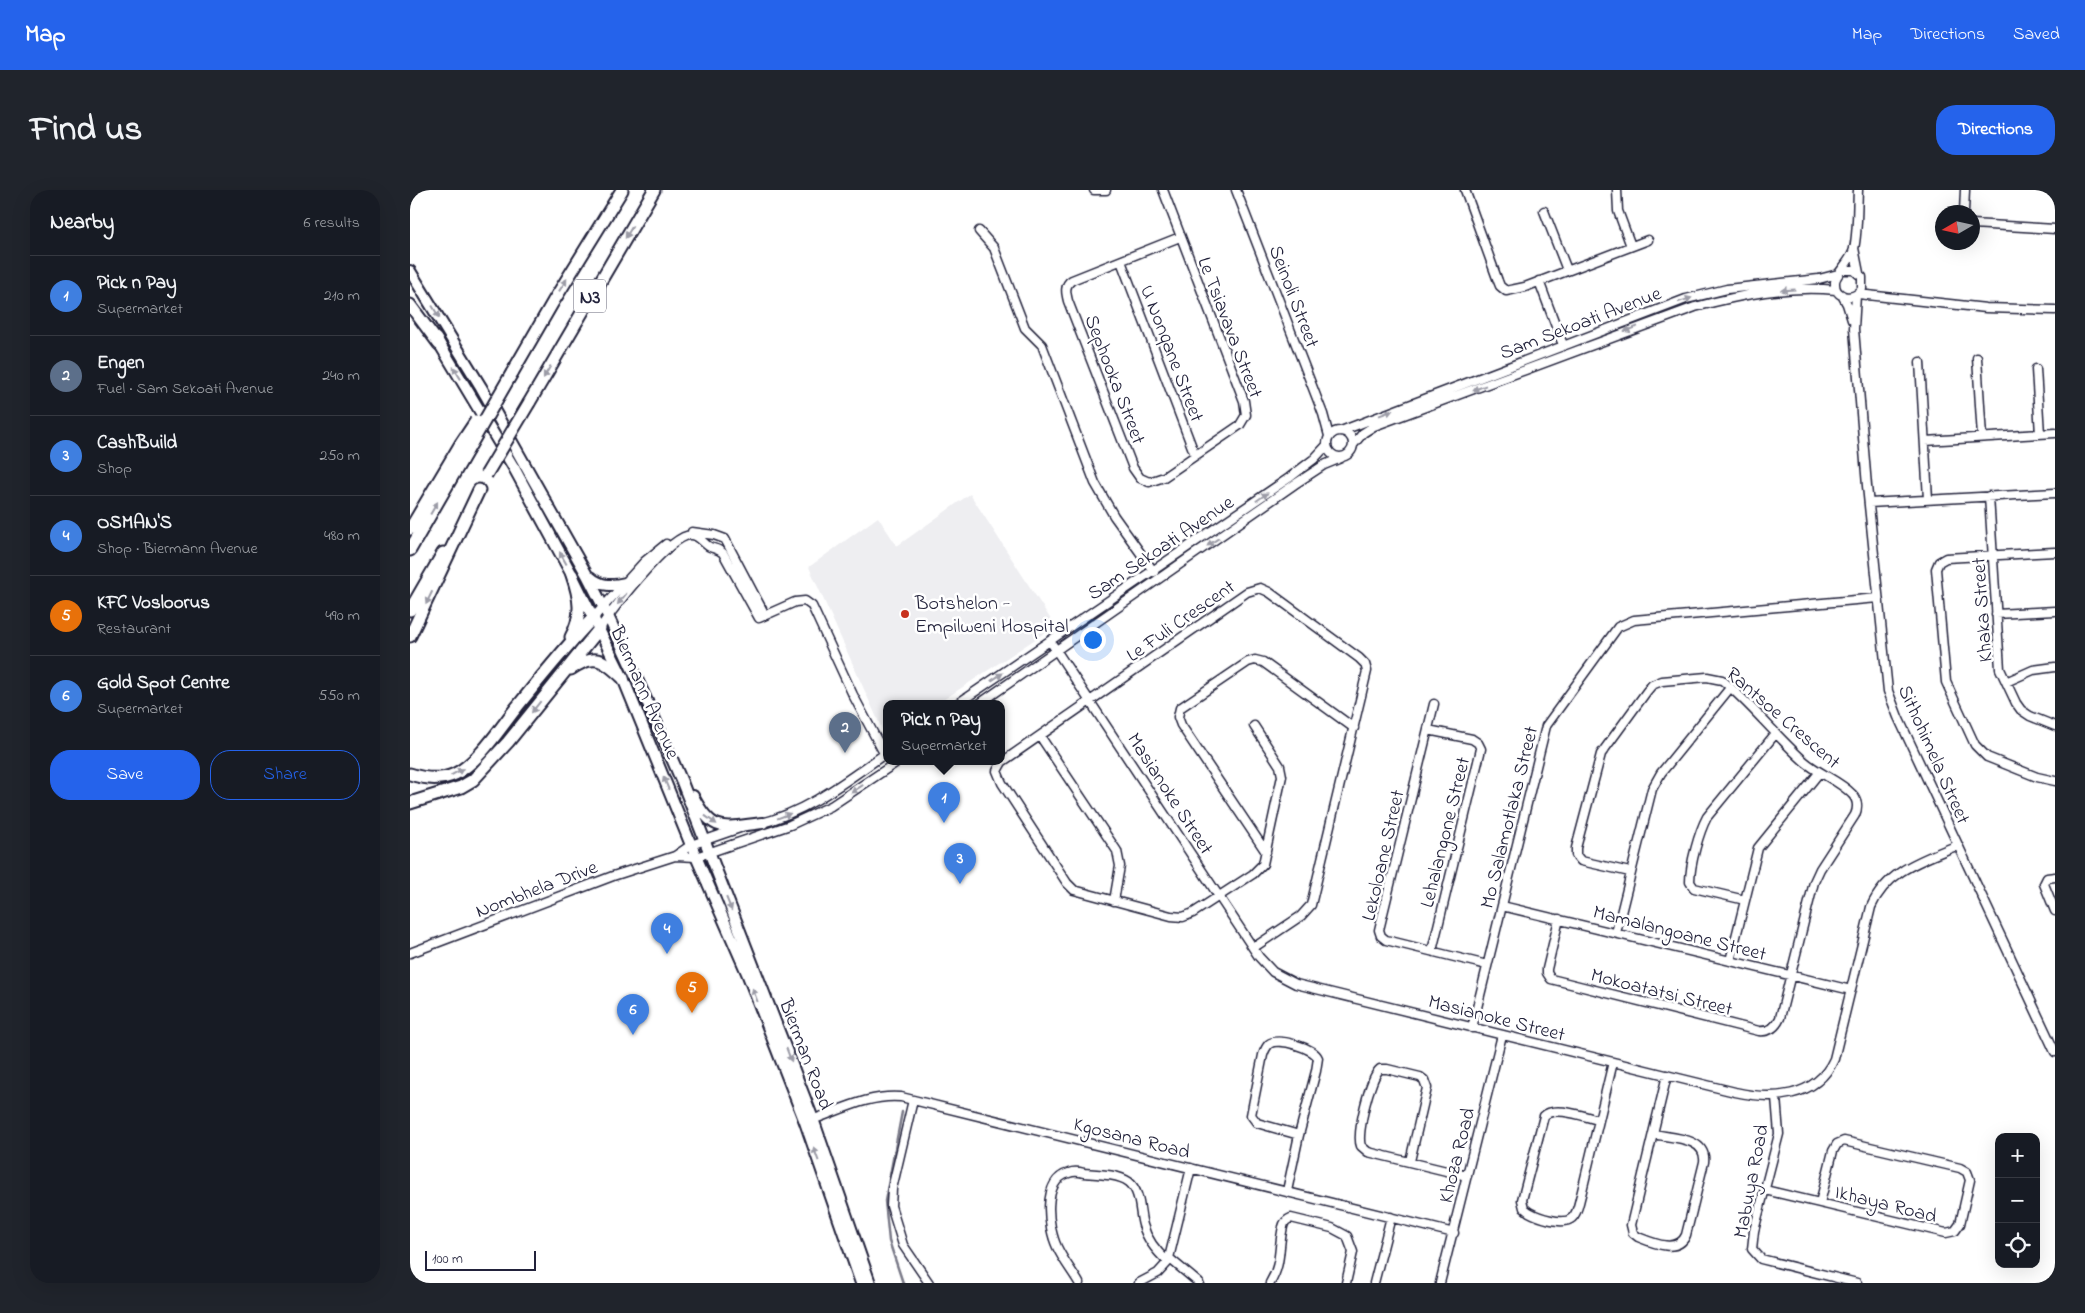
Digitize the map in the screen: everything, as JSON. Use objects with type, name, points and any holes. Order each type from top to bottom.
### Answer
[{"type":"highway","name":"N3","points":[[410,550],[463,448],[622,190]]},
{"type":"highway","name":"N3","points":[[410,610],[486,475],[654,190]]},
{"type":"highway","points":[[410,305],[439,344]]},
{"type":"highway","points":[[410,528],[463,448]]},
{"type":"highway","points":[[410,636],[478,490]]},
{"type":"highway","points":[[565,647],[575,629],[580,609],[580,599],[572,575]]},
{"type":"highway","points":[[410,774],[438,779],[454,774],[468,766],[565,647],[594,617]]},
{"type":"highway","points":[[410,803],[461,787],[473,780],[508,742],[600,628]]},
{"type":"highway","points":[[558,679],[589,659],[597,659],[606,663],[623,678]]},
{"type":"main road","name":"Biermann Avenue","points":[[410,271],[481,387],[606,611],[682,782],[703,840]]},
{"type":"main road","name":"Biermann Avenue","points":[[410,297],[514,468],[600,628],[623,678],[696,857],[809,1121]]},
{"type":"main road","points":[[587,575],[601,584],[615,585],[626,583]]},
{"type":"main road","points":[[682,782],[692,793],[705,816],[716,825],[732,827],[763,823]]},
{"type":"main road","name":"Bierman Road","points":[[703,840],[870,1283]]},
{"type":"main road","name":"Bierman Road","points":[[809,1121],[861,1283]]},
{"type":"street","points":[[1094,190],[1106,190]]},
{"type":"street","name":"Le Tsiavava Street","points":[[1144,481],[1159,480],[1240,425],[1245,418],[1246,411],[1163,190]]},
{"type":"street","name":"Seinoli Street","points":[[1236,190],[1323,414],[1329,436]]},
{"type":"street","points":[[1465,190],[1500,286],[1506,290],[1512,290],[1539,281],[1648,240]]},
{"type":"street","points":[[1617,190],[1618,211],[1631,246]]},
{"type":"street","points":[[1858,190],[1854,248],[1859,273],[1863,282],[1878,296]]},
{"type":"street","points":[[1964,205],[1965,190]]},
{"type":"street","points":[[1544,211],[1567,270]]},
{"type":"street","points":[[1980,224],[2055,229]]},
{"type":"street","points":[[979,231],[994,248],[1025,328],[1042,344],[1099,491],[1154,572]]},
{"type":"street","points":[[1121,261],[1180,238]]},
{"type":"street","points":[[1854,248],[1835,280],[1839,293],[1847,297],[1857,294],[1986,308],[2055,310]]},
{"type":"street","name":"Sephooka Street","points":[[1121,261],[1072,280],[1067,285],[1066,292],[1136,474],[1144,481]]},
{"type":"street","name":"U Nonqane Street","points":[[1121,261],[1195,455]]},
{"type":"street","points":[[1840,272],[1851,269],[1859,273]]},
{"type":"street","name":"Sam Sekoati Avenue","points":[[1339,431],[1667,306],[1706,294],[1753,284],[1819,279],[1840,272]]},
{"type":"street","points":[[1539,281],[1563,345]]},
{"type":"street","points":[[1857,294],[1862,289],[1863,282]]},
{"type":"street","name":"Sam Sekoati Avenue","points":[[1353,445],[1363,433],[1374,426],[1695,306],[1719,300],[1782,290],[1820,288],[1839,293]]},
{"type":"street","name":"Sithohimela Street","points":[[1839,293],[1847,304],[1854,329]]},
{"type":"street","name":"Sithohimela Street","points":[[1857,294],[1854,329],[1885,670],[1891,700],[2055,1052]]},
{"type":"street","points":[[1977,358],[1982,437]]},
{"type":"street","points":[[1920,362],[1928,499]]},
{"type":"street","points":[[2036,369],[2040,434]]},
{"type":"street","name":"Seinoli Street","points":[[1323,414],[1339,431]]},
{"type":"street","points":[[1339,431],[1350,435],[1353,445],[1351,452],[1341,458],[1333,456],[1327,445],[1329,436],[1339,431]]},
{"type":"street","points":[[1925,440],[2055,433]]},
{"type":"street","name":"Sam Sekoati Avenue","points":[[963,700],[1154,572],[1289,478],[1314,459],[1327,445]]},
{"type":"street","name":"Sam Sekoati Avenue","points":[[985,700],[1295,484],[1324,465],[1341,458]]},
{"type":"street","points":[[1869,503],[2055,492]]},
{"type":"street","name":"Khaka Street","points":[[1989,496],[1999,665],[2016,703],[2023,712],[2055,726]]},
{"type":"street","points":[[600,628],[606,611],[626,583],[655,552],[681,534],[690,532],[719,536],[728,543],[762,616]]},
{"type":"street","points":[[594,617],[606,611],[675,543],[690,535],[698,537],[712,548],[722,551],[762,616]]},
{"type":"street","points":[[2055,552],[1946,558],[1940,560],[1936,566],[1946,684],[1979,751],[1987,757],[2037,777],[2055,781]]},
{"type":"street","name":"Le Fuli Crescent","points":[[1005,761],[1247,592],[1260,588],[1269,592],[1360,658],[1365,664],[1366,677],[1311,905],[1301,916],[1253,948]]},
{"type":"street","name":"Mo Salamotlaka Street","points":[[1472,1028],[1546,726],[1618,627],[1634,620],[1878,598]]},
{"type":"street","points":[[762,616],[801,601],[808,602],[812,606],[853,695],[883,748]]},
{"type":"street","points":[[1996,614],[2055,611]]},
{"type":"street","name":"Masianoke Street","points":[[1050,641],[1253,948],[1269,968],[1290,982],[1756,1097],[1786,1095],[1808,1086],[1827,1071],[1834,1059],[1871,907],[1879,891],[1901,871],[1958,846]]},
{"type":"street","points":[[1266,852],[1179,721],[1178,714],[1180,708],[1248,662],[1255,660],[1263,662],[1354,728]]},
{"type":"street","points":[[2006,682],[2033,670],[2055,667]]},
{"type":"street","name":"Rantsoe Crescent","points":[[1630,872],[1586,862],[1576,855],[1576,848],[1601,754],[1646,691],[1656,683],[1713,677],[1722,680],[1819,773],[1851,792],[1856,800],[1857,810],[1814,882],[1792,976]]},
{"type":"street","points":[[1616,933],[1654,783],[1730,688]]},
{"type":"street","name":"Lekoloane Street","points":[[1434,704],[1379,930],[1386,940],[1487,965]]},
{"type":"street","name":"Le Fuli Crescent","points":[[999,765],[997,771],[999,778],[1071,887],[1081,893],[1172,916],[1183,917],[1193,914],[1259,870],[1263,864],[1282,776],[1280,766],[1254,726]]},
{"type":"street","name":"Lehalangone Street","points":[[1428,730],[1472,739],[1478,743],[1481,749],[1432,951]]},
{"type":"street","points":[[1744,900],[1694,888],[1690,882],[1691,870],[1702,827],[1707,817],[1776,733]]},
{"type":"street","points":[[1040,736],[1117,851],[1120,866],[1114,901]]},
{"type":"street","points":[[691,845],[786,816],[883,762]]},
{"type":"street","points":[[696,857],[804,818],[831,806],[883,764]]},
{"type":"street","points":[[1730,961],[1744,900],[1760,845],[1819,773]]},
{"type":"street","name":"Nombhela Drive","points":[[410,953],[614,876],[675,856],[691,845]]},
{"type":"street","name":"Nombhela Drive","points":[[675,856],[696,857]]},
{"type":"street","points":[[2051,877],[2044,886],[2055,911]]},
{"type":"street","name":"Mamalangoane Street","points":[[1502,906],[1851,990]]},
{"type":"street","name":"Mokoatatsi Street","points":[[1559,919],[1547,973],[1551,979],[1565,984],[1763,1031],[1777,1024],[1792,976]]},
{"type":"street","name":"Khoza Road","points":[[1440,1283],[1502,1035]]},
{"type":"street","points":[[1287,1191],[1318,1058],[1311,1050],[1281,1042],[1273,1042],[1267,1047],[1263,1055],[1251,1116],[1257,1123],[1299,1135]]},
{"type":"street","points":[[1599,1120],[1556,1110],[1545,1113],[1540,1124],[1523,1196],[1524,1208],[1534,1215],[1565,1221],[1572,1218],[1577,1210],[1588,1162],[1599,1120],[1613,1062]]},
{"type":"street","points":[[1410,1161],[1427,1094],[1426,1083],[1420,1077],[1380,1069],[1375,1073],[1372,1082],[1359,1134],[1361,1146],[1368,1152],[1467,1176]]},
{"type":"street","points":[[1653,1134],[1693,1142],[1700,1145],[1704,1153],[1704,1162],[1686,1235],[1682,1243],[1675,1246],[1638,1238],[1632,1230],[1632,1219],[1667,1075]]},
{"type":"street","name":"Kgosana Road","points":[[809,1121],[879,1097],[901,1097],[1454,1233]]},
{"type":"street","name":"Mabuya Road","points":[[1776,1097],[1779,1134],[1751,1244],[1752,1249],[1761,1260],[1857,1283]]},
{"type":"street","points":[[913,1100],[892,1190],[892,1206],[903,1245],[929,1283]]},
{"type":"street","name":"Ikhaya Road","points":[[1765,1190],[1820,1204],[1946,1234],[1955,1231],[1960,1224],[1970,1180],[1967,1172],[1960,1168],[1842,1142],[1837,1144],[1833,1151],[1820,1204]]},
{"type":"street","points":[[1139,1283],[1158,1273],[1168,1260],[1191,1168]]},
{"type":"street","points":[[1079,1283],[1057,1248],[1050,1224],[1049,1203],[1052,1190],[1058,1179],[1069,1172],[1117,1177],[1130,1182],[1136,1192],[1147,1236],[1157,1252],[1199,1283]]},
{"type":"street","points":[[1374,1283],[1391,1217]]},
{"type":"street","points":[[1270,1283],[1279,1262],[1283,1226],[1286,1220],[1290,1218],[1332,1228],[1347,1236],[1352,1245],[1353,1252],[1346,1283]]},
{"type":"shaded area","points":[[970,494],[1055,626],[943,700],[883,700],[883,731],[809,567],[878,517],[897,546]]},
{"type":"waterway","points":[[902,1112],[885,1201],[889,1241],[903,1283]]},
{"type":"place","name":"Botshelon - Empilweni Hospital","points":[[905,614]]},
{"type":"place","name":"Engen","points":[[845,753]]},
{"type":"place","name":"Pick n Pay","points":[[944,823]]},
{"type":"place","name":"CashBuild","points":[[960,884]]},
{"type":"place","name":"OSMAN'S","points":[[667,954]]},
{"type":"place","name":"KFC Vosloorus","points":[[692,1013]]},
{"type":"place","name":"Gold Spot Centre","points":[[633,1035]]}]
